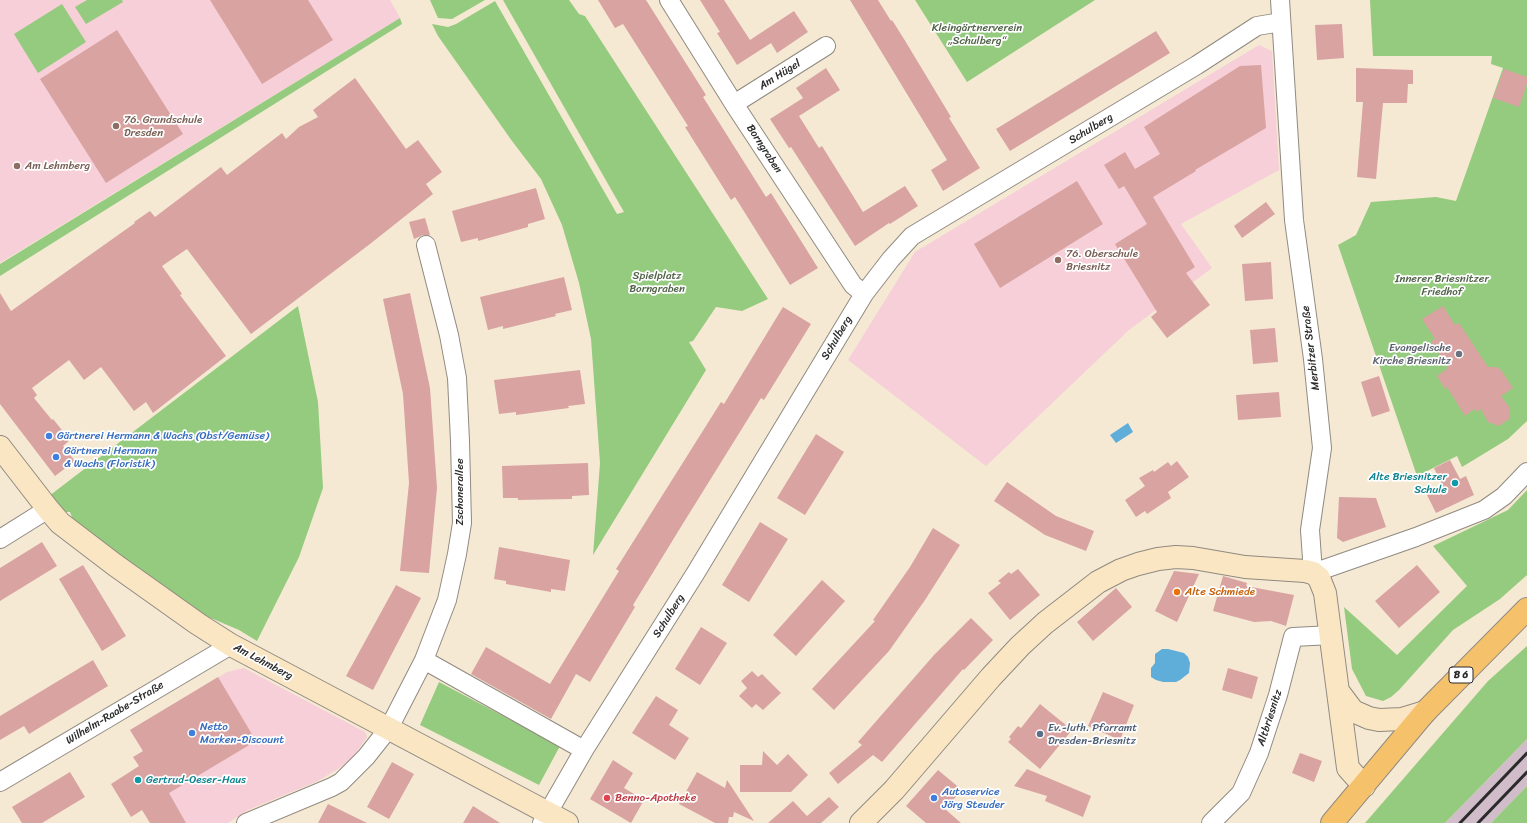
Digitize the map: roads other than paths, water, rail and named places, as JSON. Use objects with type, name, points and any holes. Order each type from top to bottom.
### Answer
[{"type":"main road","name":"B 6","points":[[1332,823],[1425,712],[1527,609]]},
{"type":"street","name":"Borngraben","points":[[669,0],[734,104],[853,285],[864,294]]},
{"type":"street","name":"Merbitzer Straße","points":[[1280,0],[1294,220],[1313,359],[1322,448],[1310,530],[1313,572],[1319,578],[1325,593],[1332,635],[1348,768],[1364,786]]},
{"type":"street","name":"Schulberg","points":[[552,820],[584,750],[691,581],[864,294],[891,259],[912,236],[1197,65],[1257,26],[1282,22]]},
{"type":"street","name":"Am Hügel","points":[[734,104],[826,46]]},
{"type":"street","name":"Zschonerallee","points":[[246,823],[332,787],[341,782],[366,757],[389,728],[424,660],[447,600],[462,522],[457,378],[449,335],[426,245]]},
{"type":"street","name":"Am Lehmberg","points":[[0,447],[60,523],[115,565],[198,624],[231,645],[389,728],[552,820]]},
{"type":"street","points":[[861,823],[894,790],[991,677],[1020,646],[1045,623],[1098,582],[1121,570],[1138,564],[1158,559],[1176,557],[1193,558],[1245,567],[1293,569],[1313,572],[1416,537],[1484,510],[1504,496],[1527,472]]},
{"type":"street","points":[[0,539],[48,509]]},
{"type":"street","name":"Altbriesnitz","points":[[1211,823],[1241,793],[1259,753],[1278,695],[1293,637],[1332,635]]},
{"type":"street","name":"Wilhelm-Raabe-Straße","points":[[0,782],[231,645]]},
{"type":"street","points":[[424,660],[584,750]]},
{"type":"street","points":[[1338,691],[1353,711],[1369,718],[1379,720],[1402,719],[1425,712]]},
{"type":"water","points":[[1128,423],[1133,432],[1116,443],[1110,435]]},
{"type":"water","points":[[1162,649],[1184,653],[1188,657],[1190,663],[1189,673],[1176,682],[1163,682],[1151,677],[1151,668],[1155,663],[1155,654]]},
{"type":"railway","points":[[1460,823],[1527,753]]},
{"type":"railway","points":[[1478,823],[1527,772]]},
{"type":"place","name":"76. Grundschule Dresden","points":[[116,126]]},
{"type":"place","name":"Am Lehmberg","points":[[17,166]]},
{"type":"place","name":"76. Oberschule Briesnitz","points":[[1058,260]]},
{"type":"place","name":"Evangelische Kirche Briesnitz","points":[[1459,354]]},
{"type":"place","name":"Gärtnerei Hermann & Wachs (Obst/Gemüse)","points":[[49,436]]},
{"type":"place","name":"Gärtnerei Hermann & Wachs (Floristik)","points":[[56,457]]},
{"type":"place","name":"Alte Briesnitzer Schule","points":[[1455,483]]},
{"type":"place","name":"Alte Schmiede","points":[[1177,592]]},
{"type":"place","name":"Netto Marken-Discount","points":[[192,733]]},
{"type":"place","name":"Ev.-luth. Pfarramt Dresden-Briesnitz","points":[[1040,734]]},
{"type":"place","name":"Gertrud-Oeser-Haus","points":[[138,780]]},
{"type":"place","name":"Benno-Apotheke","points":[[607,798]]},
{"type":"place","name":"Autoservice Jörg Steuder","points":[[934,798]]},
{"type":"park label","name":"Kleingärtnerverein „Schulberg“","points":[[977,34]]},
{"type":"park label","name":"Spielplatz Borngraben","points":[[657,282]]},
{"type":"park label","name":"Innerer Briesnitzer Friedhof","points":[[1442,285]]}]
